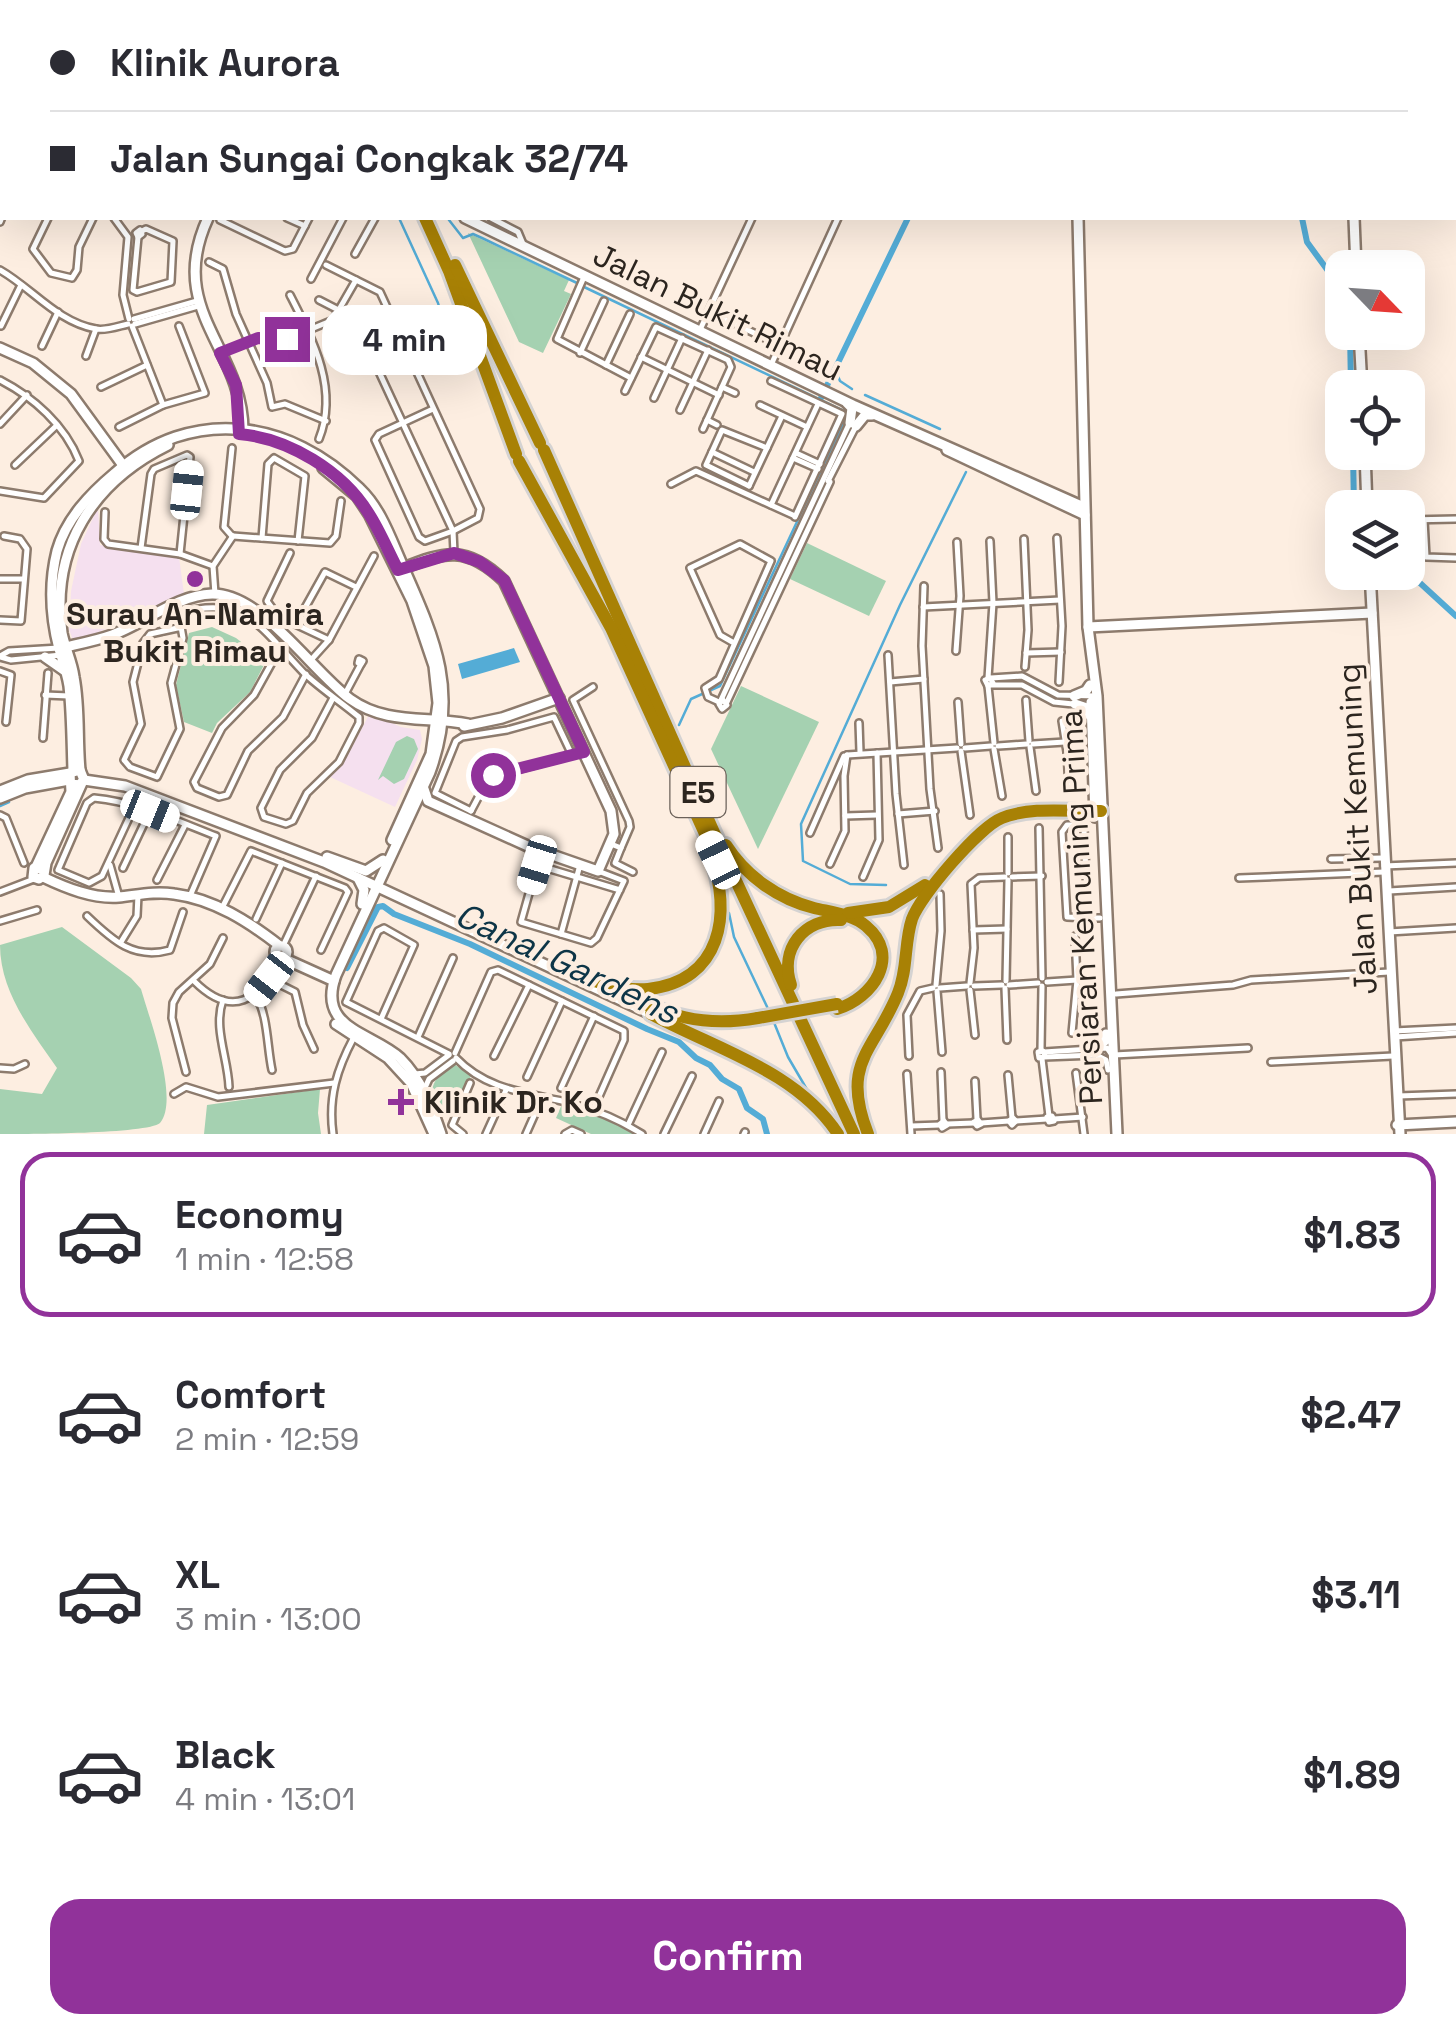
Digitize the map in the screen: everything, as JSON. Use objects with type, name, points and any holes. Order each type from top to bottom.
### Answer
[{"type":"highway","name":"E5","points":[[426,220],[517,457],[611,628],[841,1134]]},
{"type":"highway","name":"E5","points":[[434,220],[542,446],[854,1134]]},
{"type":"highway","points":[[651,1014],[696,1027],[837,1007],[856,1002],[870,991],[880,973],[876,939],[865,925],[799,904],[753,876],[728,848],[699,794]]},
{"type":"highway","points":[[826,911],[870,912],[907,899],[997,814],[1019,808],[1097,810]]},
{"type":"highway","points":[[868,1134],[858,1101],[859,1070],[869,1043],[901,987],[910,925],[924,896],[998,820],[1011,815],[1097,810]]},
{"type":"highway","points":[[586,979],[628,989],[652,988],[679,979],[702,960],[717,936],[723,911],[719,878],[704,831]]},
{"type":"highway","points":[[808,1032],[787,964],[797,938],[826,920],[858,926],[868,935],[876,954],[868,986],[837,1007]]},
{"type":"highway","points":[[586,979],[687,1020],[759,1020]]},
{"type":"highway","points":[[651,1014],[793,1086],[841,1134]]},
{"type":"main road","points":[[207,220],[198,238],[198,303],[232,374],[241,426]]},
{"type":"main road","name":"Jalan Bukit Rimau","points":[[470,220],[770,366],[1064,502],[1085,517]]},
{"type":"main road","name":"Persiaran Kemuning Prima","points":[[1078,220],[1088,627],[1105,1053],[1114,1134]]},
{"type":"main road","points":[[1354,220],[1355,250]]},
{"type":"main road","points":[[0,348],[33,362],[72,394],[112,454],[114,466],[110,477]]},
{"type":"main road","points":[[844,401],[852,408],[853,424]]},
{"type":"main road","points":[[853,424],[868,414],[884,418]]},
{"type":"main road","points":[[178,439],[241,426],[298,450],[352,492],[410,580],[437,646],[441,703],[436,744],[424,786],[365,905],[326,998],[339,1028],[386,1048],[412,1074],[424,1092],[437,1134]]},
{"type":"main road","points":[[79,646],[59,632],[53,590],[58,550],[78,510],[128,464],[210,428],[241,426],[299,445],[358,486],[397,552],[430,646],[441,703],[462,724]]},
{"type":"main road","points":[[112,454],[128,464]]},
{"type":"main road","points":[[70,673],[57,662],[69,543],[86,513],[128,464]]},
{"type":"main road","points":[[1064,502],[1079,497],[1084,478]]},
{"type":"main road","points":[[397,552],[418,562]]},
{"type":"main road","points":[[401,569],[454,553],[480,562],[504,580],[589,755],[611,811],[616,846],[598,870],[578,870],[563,860],[430,806],[412,810]]},
{"type":"main road","points":[[410,580],[418,562]]},
{"type":"main road","name":"Jalan Bukit Kemuning","points":[[1371,590],[1397,1130]]},
{"type":"main road","points":[[58,651],[115,634],[215,594],[253,607],[284,644],[350,700],[400,722],[462,724],[502,718],[559,698]]},
{"type":"main road","points":[[1088,627],[1372,613]]},
{"type":"main road","points":[[37,871],[77,777],[70,673],[79,646]]},
{"type":"main road","points":[[37,871],[67,831],[77,777],[70,673],[58,651]]},
{"type":"main road","points":[[1089,718],[1087,708],[1075,700],[1086,691],[1093,694]]},
{"type":"main road","name":"Persiaran Kemuning Prima","points":[[1093,694],[1089,718],[1097,810],[1105,1053],[1114,1134]]},
{"type":"main road","points":[[422,722],[441,703]]},
{"type":"main road","points":[[422,722],[436,744]]},
{"type":"main road","points":[[376,882],[436,744],[462,724]]},
{"type":"main road","points":[[77,777],[140,791],[376,882]]},
{"type":"main road","points":[[0,795],[77,777],[128,780],[366,871],[383,860]]},
{"type":"main road","points":[[424,786],[428,801],[469,815],[494,834]]},
{"type":"main road","points":[[396,844],[386,874],[392,890],[586,979]]},
{"type":"main road","points":[[327,857],[651,1014]]},
{"type":"main road","points":[[37,871],[56,883],[113,895],[157,892],[190,896],[252,922],[281,951],[332,977]]},
{"type":"main road","points":[[356,876],[364,890],[365,905]]},
{"type":"main road","points":[[365,905],[392,890]]},
{"type":"main road","points":[[355,1034],[388,1058],[411,1083],[437,1134]]},
{"type":"main road","name":"Jalan Bukit Kemuning","points":[[1394,1082],[1398,1096],[1397,1130]]},
{"type":"main road","points":[[1397,1130],[1456,1122]]},
{"type":"street","points":[[47,220],[33,249],[51,273],[75,276],[79,247],[92,220]]},
{"type":"street","points":[[115,220],[128,239],[123,296],[162,405]]},
{"type":"street","points":[[220,220],[285,251],[293,249],[308,220]]},
{"type":"street","points":[[291,220],[305,226]]},
{"type":"street","points":[[311,279],[343,220]]},
{"type":"street","points":[[355,254],[374,220]]},
{"type":"street","points":[[495,220],[518,232],[523,244]]},
{"type":"street","points":[[699,332],[751,220]]},
{"type":"street","points":[[770,366],[837,220]]},
{"type":"street","points":[[128,239],[146,228],[173,240],[171,282],[133,290],[138,235]]},
{"type":"street","points":[[209,262],[223,269],[236,314],[267,382],[272,406],[290,406],[326,422]]},
{"type":"street","points":[[326,265],[380,292],[480,512],[478,518],[425,541],[411,521],[375,440],[379,434],[433,410]]},
{"type":"street","points":[[0,270],[58,312],[96,329],[198,303]]},
{"type":"street","points":[[584,277],[557,338],[631,378]]},
{"type":"street","points":[[220,353],[258,338],[287,339],[333,320],[356,280]]},
{"type":"street","points":[[1,326],[21,285]]},
{"type":"street","points":[[290,294],[309,332],[328,394],[326,422],[319,439]]},
{"type":"street","points":[[319,300],[354,318],[453,531],[454,553]]},
{"type":"street","points":[[580,353],[604,302]]},
{"type":"street","points":[[708,311],[779,344]]},
{"type":"street","points":[[42,346],[58,312]]},
{"type":"street","points":[[606,366],[630,314]]},
{"type":"street","points":[[119,426],[162,405],[200,397],[206,391],[179,326]]},
{"type":"street","points":[[625,390],[656,327],[708,350],[732,364],[703,429]]},
{"type":"street","points":[[86,356],[96,329]]},
{"type":"street","points":[[654,398],[682,338]]},
{"type":"street","points":[[680,410],[708,350]]},
{"type":"street","points":[[641,357],[692,382],[734,393]]},
{"type":"street","points":[[101,387],[147,365]]},
{"type":"street","points":[[0,380],[27,395],[77,456],[76,468],[44,498],[0,491]]},
{"type":"street","points":[[771,382],[842,414],[824,473],[802,520]]},
{"type":"street","points":[[0,424],[27,395]]},
{"type":"street","points":[[771,505],[819,403]]},
{"type":"street","points":[[760,405],[807,427]]},
{"type":"street","points":[[734,642],[722,636],[690,568],[740,544],[771,560],[718,682],[705,692],[722,702],[824,473],[860,408]]},
{"type":"street","points":[[748,490],[782,416]]},
{"type":"street","points":[[707,420],[767,448]]},
{"type":"street","points":[[15,465],[56,426]]},
{"type":"street","points":[[720,426],[707,466],[802,520]]},
{"type":"street","points":[[232,448],[224,527],[233,536],[330,543],[336,536],[341,501]]},
{"type":"street","points":[[712,452],[756,473]]},
{"type":"street","points":[[141,548],[150,474],[187,455],[190,458],[180,554]]},
{"type":"street","points":[[794,455],[824,473]]},
{"type":"street","points":[[262,538],[268,464],[274,458],[306,476],[298,541]]},
{"type":"street","points":[[671,484],[696,471],[748,490]]},
{"type":"street","points":[[105,512],[104,539],[110,545],[180,554],[213,566]]},
{"type":"street","points":[[1425,520],[1456,519]]},
{"type":"street","points":[[0,620],[20,621],[27,545],[20,539],[4,536]]},
{"type":"street","points":[[215,594],[213,566],[233,536]]},
{"type":"street","points":[[1057,538],[1059,682]]},
{"type":"street","points":[[1024,539],[1026,667]]},
{"type":"street","points":[[1425,539],[1426,558],[1456,558]]},
{"type":"street","points":[[990,541],[994,603],[989,681],[1002,796]]},
{"type":"street","points":[[956,542],[956,651]]},
{"type":"street","points":[[290,553],[266,601],[278,616],[329,640]]},
{"type":"street","points":[[309,662],[329,640],[374,556]]},
{"type":"street","points":[[296,624],[326,572],[356,586]]},
{"type":"street","points":[[0,579],[23,580]]},
{"type":"street","points":[[924,586],[924,680],[930,789],[938,848]]},
{"type":"street","points":[[922,607],[1060,600]]},
{"type":"street","points":[[182,626],[150,634],[142,643],[133,682],[141,724],[124,760],[130,767],[152,776],[159,774],[180,729],[171,683],[183,638],[182,626],[179,608],[228,607],[246,616],[284,644],[306,674],[356,714],[359,723],[339,762],[307,793],[293,822],[286,824],[264,816],[261,808],[280,770],[312,738],[333,698]]},
{"type":"street","points":[[284,644],[254,696],[222,728],[194,782],[197,788],[219,798],[227,795],[248,752],[283,717],[306,674]]},
{"type":"street","points":[[0,656],[58,651]]},
{"type":"street","points":[[1026,653],[1061,652]]},
{"type":"street","points":[[888,655],[904,865]]},
{"type":"street","points":[[345,694],[359,663]]},
{"type":"street","points":[[0,671],[10,673],[6,722]]},
{"type":"street","points":[[43,738],[48,673]]},
{"type":"street","points":[[890,682],[924,680]]},
{"type":"street","points":[[989,681],[1022,685],[1054,702],[1093,694]]},
{"type":"street","points":[[594,687],[573,700],[589,755],[622,806],[630,828],[616,846],[615,863],[633,872]]},
{"type":"street","points":[[45,695],[70,696]]},
{"type":"street","points":[[1026,700],[1036,791]]},
{"type":"street","points":[[958,702],[970,815]]},
{"type":"street","points":[[572,754],[554,717],[462,737],[456,742],[434,793],[469,815],[488,777],[572,754],[589,755]]},
{"type":"street","points":[[1062,720],[1069,788]]},
{"type":"street","points":[[859,723],[860,752]]},
{"type":"street","points":[[810,833],[836,770],[847,755],[1066,742]]},
{"type":"street","points":[[862,877],[879,840],[877,752]]},
{"type":"street","points":[[830,864],[846,832],[847,755]]},
{"type":"street","points":[[836,770],[844,776]]},
{"type":"street","points":[[135,806],[102,876],[89,883],[58,870],[67,831],[90,799],[122,802],[135,806],[150,811],[216,836],[190,896]]},
{"type":"street","points":[[611,811],[622,806]]},
{"type":"street","points":[[123,868],[150,811]]},
{"type":"street","points":[[898,814],[935,811]]},
{"type":"street","points":[[0,814],[37,871],[14,888],[0,892]]},
{"type":"street","points":[[845,816],[879,815]]},
{"type":"street","points":[[157,880],[185,825]]},
{"type":"street","points":[[1088,918],[1084,829],[1081,825],[1067,825],[1062,832],[1067,917],[1088,918],[1100,918]]},
{"type":"street","points":[[1039,828],[1043,1055],[1051,1134]]},
{"type":"street","points":[[1007,1040],[1008,836]]},
{"type":"street","points":[[222,908],[250,852],[317,876],[348,892],[322,950]]},
{"type":"street","points":[[1331,859],[1384,865]]},
{"type":"street","points":[[110,862],[113,895]]},
{"type":"street","points":[[1239,878],[1456,862]]},
{"type":"street","points":[[252,922],[282,863]]},
{"type":"street","points":[[598,870],[624,881],[620,890],[595,940],[521,922],[537,865],[578,870],[620,890]]},
{"type":"street","points":[[560,934],[578,870]]},
{"type":"street","points":[[102,876],[109,880],[113,895]]},
{"type":"street","points":[[194,982],[206,994],[223,1000],[241,1002],[256,996],[269,979],[317,876]]},
{"type":"street","points":[[975,1034],[970,986],[971,884],[976,879],[1042,876]]},
{"type":"street","points":[[1385,891],[1456,887]]},
{"type":"street","points":[[121,942],[137,916],[138,894]]},
{"type":"street","points":[[940,894],[942,931],[937,988],[942,1052]]},
{"type":"street","points":[[0,921],[36,910]]},
{"type":"street","points":[[87,916],[138,954],[170,950],[183,912]]},
{"type":"street","points":[[381,1019],[414,945],[384,928],[378,931],[346,1001],[381,1019],[418,1037],[506,1090],[593,1110],[642,1134]]},
{"type":"street","points":[[973,930],[1007,928]]},
{"type":"street","points":[[1387,932],[1456,928]]},
{"type":"street","points":[[1072,1033],[1075,936]]},
{"type":"street","points":[[186,1072],[172,1010],[179,992],[210,964],[223,938]]},
{"type":"street","points":[[418,1037],[453,958]]},
{"type":"street","points":[[412,1074],[425,1073],[452,1056],[491,972],[498,970],[624,1031],[625,1037],[593,1110]]},
{"type":"street","points":[[1116,994],[1232,985],[1251,980],[1389,972]]},
{"type":"street","points":[[269,979],[295,992],[302,1024],[314,1049]]},
{"type":"street","points":[[909,1056],[907,1016],[920,991],[1076,980]]},
{"type":"street","points":[[494,1056],[529,985]]},
{"type":"street","points":[[256,996],[264,1014],[272,1070]]},
{"type":"street","points":[[223,1000],[218,1024],[229,1087]]},
{"type":"street","points":[[527,1077],[562,1001]]},
{"type":"street","points":[[562,1088],[594,1016]]},
{"type":"street","points":[[1392,1034],[1456,1030]]},
{"type":"street","points":[[332,1134],[334,1082],[355,1034]]},
{"type":"street","points":[[1043,1055],[1248,1048]]},
{"type":"street","points":[[628,1125],[662,1052]]},
{"type":"street","points":[[1271,1062],[1393,1056]]},
{"type":"street","points":[[0,1068],[14,1069],[24,1064]]},
{"type":"street","points":[[424,1092],[438,1067]]},
{"type":"street","points":[[940,1072],[943,1126]]},
{"type":"street","points":[[1076,1073],[1084,1134]]},
{"type":"street","points":[[907,1074],[911,1130],[1083,1117]]},
{"type":"street","points":[[1008,1075],[1015,1134]]},
{"type":"street","points":[[664,1134],[692,1076]]},
{"type":"street","points":[[975,1081],[978,1125]]},
{"type":"street","points":[[174,1094],[186,1087],[218,1096],[334,1082]]},
{"type":"street","points":[[463,1134],[452,1125],[470,1083]]},
{"type":"street","points":[[486,1134],[506,1090]]},
{"type":"street","points":[[1398,1096],[1456,1094]]},
{"type":"street","points":[[526,1134],[542,1098]]},
{"type":"street","points":[[704,1134],[719,1102]]},
{"type":"street","points":[[565,1134],[572,1130],[581,1134]]},
{"type":"shaded area","points":[[98,507],[100,545],[179,557],[184,594],[74,643],[69,629],[71,591],[81,544]]},
{"type":"shaded area","points":[[370,713],[401,727],[420,730],[417,760],[395,807],[330,777],[343,764]]},
{"type":"green space","points":[[468,233],[569,280],[564,291],[571,294],[543,353],[519,342]]},
{"type":"green space","points":[[807,543],[886,581],[869,616],[790,579]]},
{"type":"green space","points":[[212,627],[236,638],[266,661],[250,692],[217,723],[212,733],[184,722],[176,685],[189,633]]},
{"type":"green space","points":[[741,686],[819,722],[758,849],[711,749]]},
{"type":"green space","points":[[407,736],[414,739],[418,749],[404,779],[394,784],[383,776],[378,780],[396,742]]},
{"type":"green space","points":[[62,927],[141,989],[165,1078],[167,1096],[160,1123],[110,1131],[0,1134],[0,1089],[42,1094],[57,1068],[11,995],[0,945]]},
{"type":"green space","points":[[454,1064],[471,1076],[452,1115],[437,1111],[432,1089]]},
{"type":"green space","points":[[320,1089],[321,1134],[204,1134],[207,1105]]},
{"type":"green space","points":[[562,1104],[595,1113],[634,1134],[591,1134],[556,1118]]},
{"type":"water","points":[[514,648],[520,662],[462,679],[458,664]]},
{"type":"waterway","points":[[400,220],[438,303],[455,360]]},
{"type":"waterway","points":[[449,220],[463,238],[473,234],[577,283]]},
{"type":"waterway","points":[[821,398],[907,220]]},
{"type":"waterway","points":[[1302,220],[1307,242],[1325,267]]},
{"type":"waterway","points":[[582,286],[848,413],[720,686],[691,699],[679,725]]},
{"type":"waterway","points":[[1350,350],[1351,370]]},
{"type":"waterway","points":[[835,369],[840,381],[852,389]]},
{"type":"waterway","points":[[865,395],[940,429]]},
{"type":"waterway","points":[[1353,470],[1354,490]]},
{"type":"waterway","points":[[886,885],[850,884],[803,861],[801,824],[900,605],[966,472]]},
{"type":"waterway","points":[[1425,588],[1456,616]]},
{"type":"waterway","points":[[0,806],[9,802]]},
{"type":"waterway","name":"Canal Gardens","points":[[347,968],[378,907],[383,906],[679,1042],[739,1089],[747,1108],[763,1119],[767,1134]]},
{"type":"waterway","points":[[729,913],[734,937],[770,1013]]},
{"type":"waterway","points":[[773,1020],[809,1093]]},
{"type":"place","name":"Surau An-Namira Bukit Rimau","points":[[195,579]]},
{"type":"place","name":"Klinik Dr. Ko","points":[[401,1102]]},
{"type":"route","points":[[287,339],[258,338],[220,353],[236,385],[239,434],[264,437],[298,450],[357,496],[398,570],[444,554],[464,555],[504,580],[520,612],[584,752],[493,775]]}]
